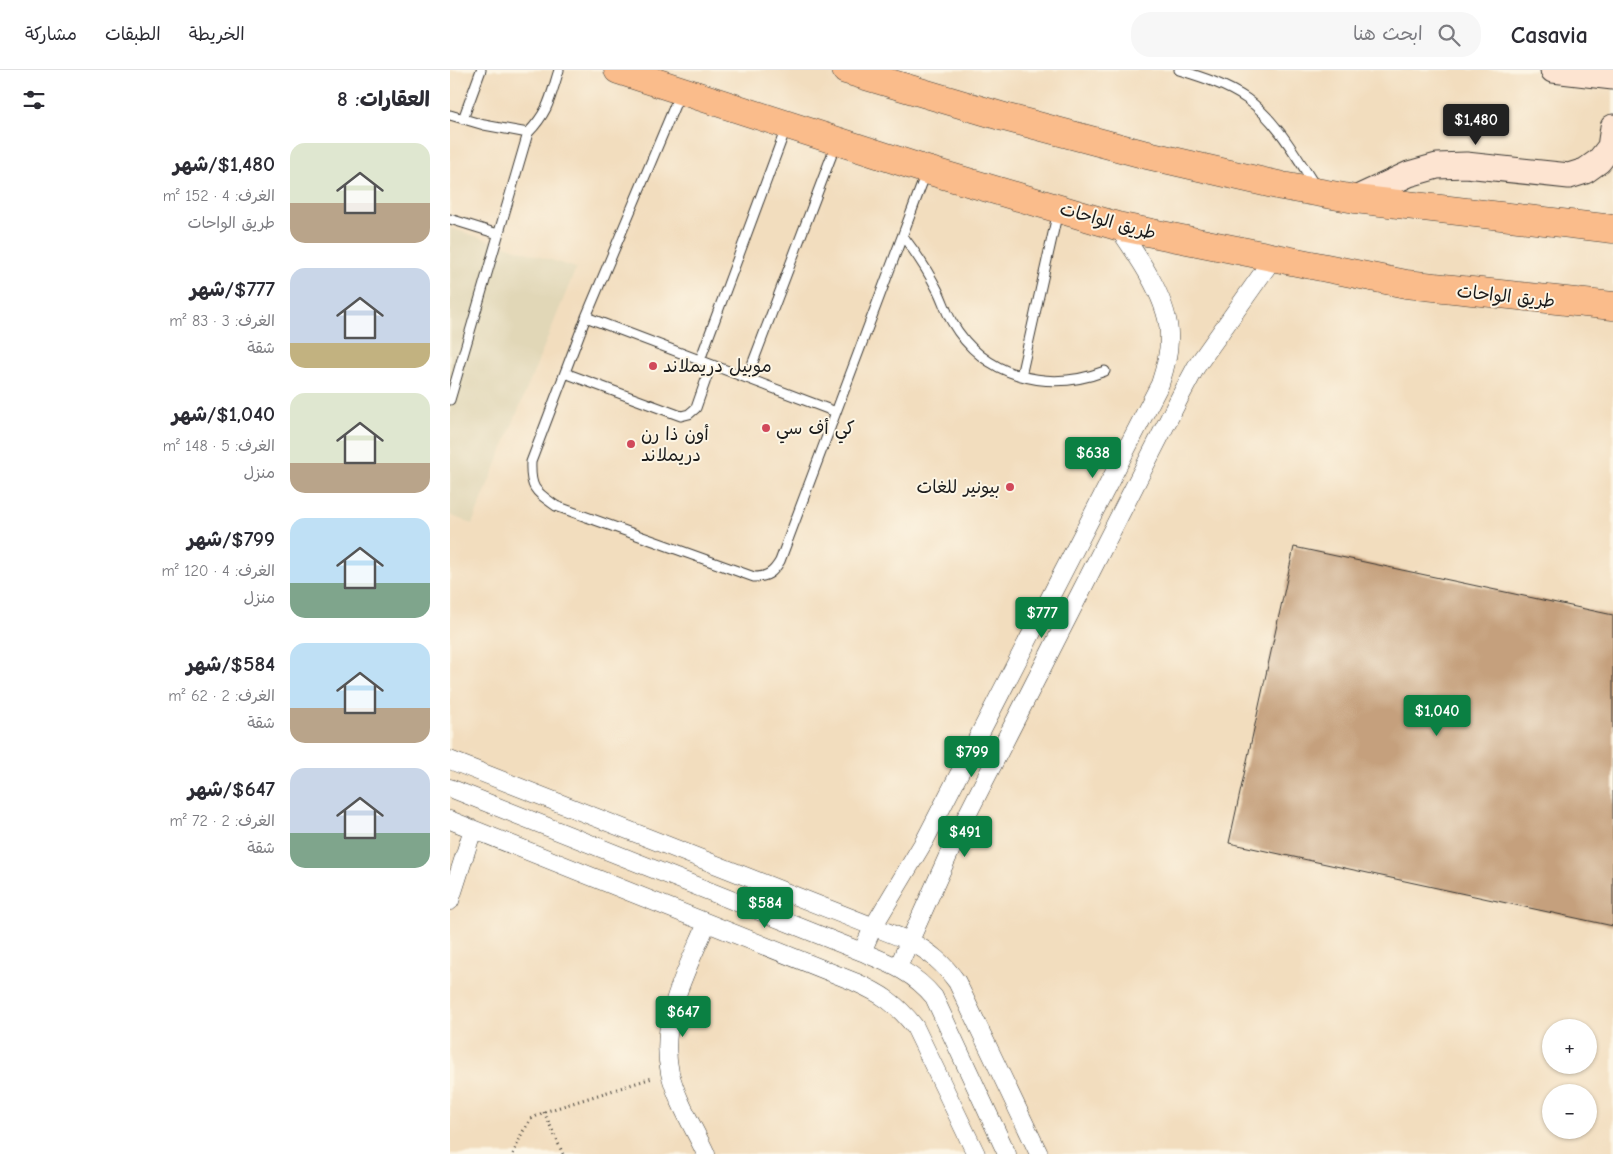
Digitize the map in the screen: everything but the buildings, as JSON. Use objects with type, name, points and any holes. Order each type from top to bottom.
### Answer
[{"type":"highway","name":"طريق الواحات","points":[[618,70],[927,170],[1116,226],[1406,284],[1613,306]]},
{"type":"highway","points":[[846,70],[1004,117],[1143,154],[1282,186],[1355,199],[1613,229]]},
{"type":"street","points":[[1552,70],[1613,76]]},
{"type":"street","points":[[1355,199],[1409,174],[1437,166],[1466,164],[1569,176],[1577,174],[1600,161],[1610,147],[1613,127]]},
{"type":"street","points":[[862,952],[874,927],[924,840],[1160,384],[1166,364],[1170,337],[1165,313],[1144,264],[1116,226]]},
{"type":"street","points":[[898,967],[961,827],[1196,367],[1274,257]]},
{"type":"street","points":[[1087,528],[1108,538]]},
{"type":"street","points":[[1039,618],[1061,630]]},
{"type":"street","points":[[983,727],[1007,737]]},
{"type":"street","points":[[967,758],[991,769]]},
{"type":"street","points":[[450,760],[910,941],[934,956],[945,966],[957,982],[1039,1154]]},
{"type":"street","points":[[450,788],[898,967],[924,985],[934,997],[1007,1154]]},
{"type":"street","points":[[450,820],[873,990],[890,1000],[904,1012],[915,1027],[976,1154]]},
{"type":"street","points":[[450,901],[473,829]]},
{"type":"street","points":[[706,1154],[675,1089],[667,1053],[667,1033],[670,1013],[707,923]]},
{"type":"lane","points":[[463,118],[481,70]]},
{"type":"lane","points":[[450,400],[528,133],[547,110],[559,70]]},
{"type":"lane","points":[[1179,70],[1225,86],[1246,99],[1282,135],[1320,193]]},
{"type":"lane","points":[[681,91],[586,317],[531,462],[530,478],[536,492],[556,506],[754,578],[764,577],[774,572],[780,561],[927,170]]},
{"type":"lane","points":[[450,115],[484,125],[528,133]]},
{"type":"lane","points":[[700,360],[787,125]]},
{"type":"lane","points":[[747,378],[838,141]]},
{"type":"lane","points":[[1021,376],[1059,208]]},
{"type":"lane","points":[[450,219],[498,234]]},
{"type":"lane","points":[[903,236],[928,273],[952,322],[984,358],[1021,376],[1043,381],[1059,381],[1090,376],[1105,371]]},
{"type":"lane","points":[[586,317],[836,412]]},
{"type":"lane","points":[[565,373],[681,416],[689,414],[696,408],[711,364]]},
{"type":"path","points":[[514,1154],[530,1119],[544,1112],[670,1073]]},
{"type":"path","points":[[544,1112],[564,1154]]},
{"type":"shaded area","points":[[450,228],[576,268],[472,524],[450,515]]},
{"type":"place","name":"موبيل دريملاند","points":[[653,366]]},
{"type":"place","name":"كي أف سي","points":[[766,428]]},
{"type":"place","name":"أون ذا رن دريملاند","points":[[631,444]]},
{"type":"place","name":"بيونير للغات","points":[[1010,487]]}]
